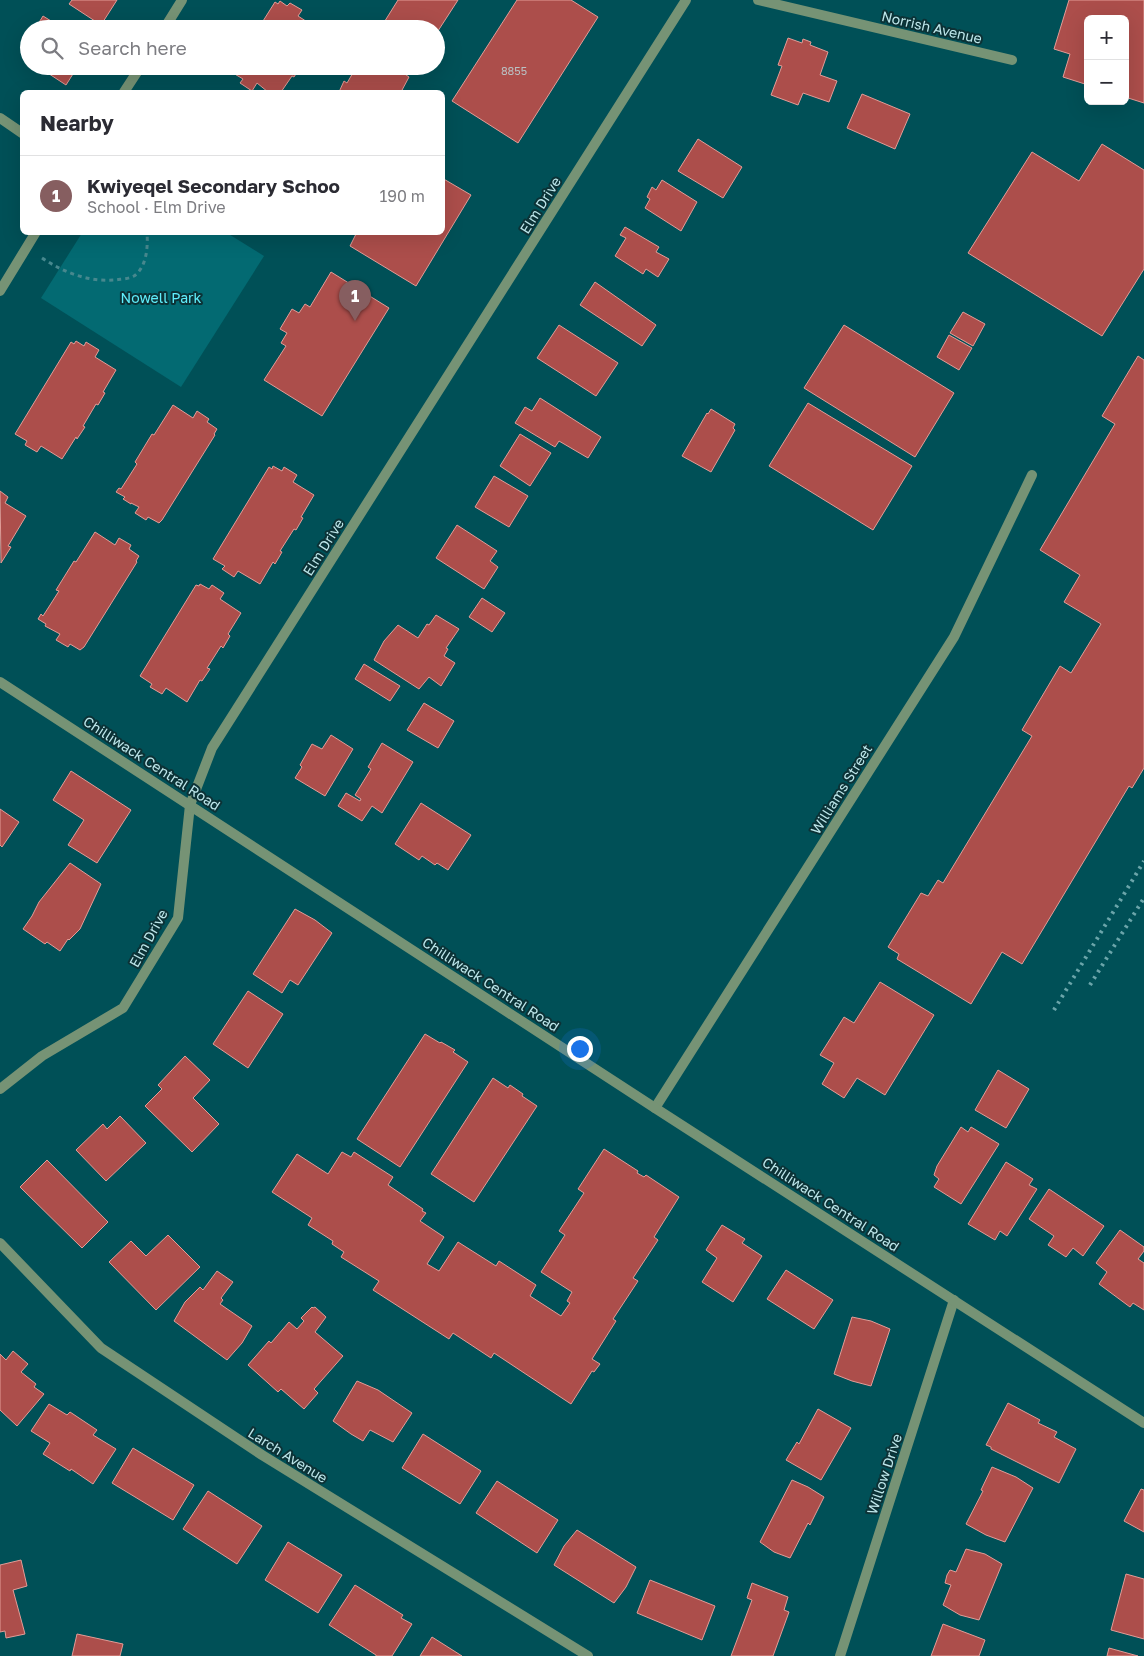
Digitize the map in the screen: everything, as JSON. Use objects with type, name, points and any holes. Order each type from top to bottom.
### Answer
[{"type":"street","points":[[170,20],[182,0]]},
{"type":"street","name":"Elm Drive","points":[[0,1089],[42,1056],[123,1008],[178,918],[190,804],[212,748],[686,0]]},
{"type":"street","name":"Norrish Avenue","points":[[758,0],[1012,60]]},
{"type":"street","points":[[125,90],[135,75]]},
{"type":"street","points":[[0,118],[20,132]]},
{"type":"street","points":[[0,291],[34,235]]},
{"type":"street","name":"Williams Street","points":[[655,1108],[954,637],[1032,475]]},
{"type":"street","name":"Chilliwack Central Road","points":[[0,682],[1144,1423]]},
{"type":"street","name":"Larch Avenue","points":[[0,1243],[101,1348],[262,1455],[588,1656]]},
{"type":"street","name":"Willow Drive","points":[[840,1656],[954,1300]]},
{"type":"path","points":[[27,248],[59,269],[73,275],[106,280],[123,279],[134,276],[142,267],[146,256],[147,235]]},
{"type":"green space","name":"Nowell Park","points":[[81,235],[230,235],[264,256],[181,387],[41,298]]},
{"type":"building","points":[[72,0],[117,0],[104,20],[93,20],[69,4]]},
{"type":"building","points":[[398,0],[458,0],[445,20],[386,20]]},
{"type":"building","points":[[517,0],[571,0],[598,17],[518,143],[452,101]]},
{"type":"building","points":[[1069,0],[1144,0],[1144,103],[1129,98],[1129,15],[1084,15],[1084,84],[1063,77],[1070,54],[1054,49]]},
{"type":"building","points":[[280,1],[287,6],[290,3],[302,10],[298,16],[304,20],[264,20],[275,2],[278,4]]},
{"type":"building","points":[[43,16],[49,20],[41,20]]},
{"type":"building","points":[[788,38],[802,43],[803,39],[811,42],[810,45],[828,52],[820,75],[837,81],[829,102],[803,93],[798,105],[771,95],[782,66],[778,65]]},
{"type":"building","points":[[51,75],[72,75],[66,85]]},
{"type":"building","points":[[236,75],[295,75],[294,77],[292,76],[282,90],[266,90],[257,83],[253,90],[250,90],[240,83],[243,79]]},
{"type":"building","points":[[352,75],[406,75],[409,77],[402,90],[340,90],[344,81],[347,83]]},
{"type":"building","points":[[862,94],[910,114],[895,149],[847,128]]},
{"type":"building","points":[[698,139],[742,167],[723,198],[678,171]]},
{"type":"building","points":[[1102,144],[1144,170],[1144,269],[1102,336],[968,253],[1032,152],[1079,181]]},
{"type":"building","points":[[445,180],[471,195],[416,286],[350,246],[356,235],[445,235]]},
{"type":"building","points":[[662,180],[697,202],[681,231],[645,208],[650,199],[647,197],[652,187],[656,190]]},
{"type":"building","points":[[625,227],[659,247],[656,252],[669,259],[658,277],[646,269],[643,274],[615,256],[626,238],[620,235]]},
{"type":"building","points":[[331,272],[389,308],[322,416],[264,380],[286,346],[281,343],[287,333],[280,329],[292,309],[299,313],[305,304],[310,307]]},
{"type":"building","points":[[595,282],[656,325],[642,346],[580,305]]},
{"type":"building","points":[[963,312],[985,324],[973,346],[950,333]]},
{"type":"building","points":[[559,325],[618,363],[596,396],[537,358]]},
{"type":"building","points":[[844,325],[954,393],[915,457],[804,388]]},
{"type":"building","points":[[949,335],[972,348],[959,370],[937,357]]},
{"type":"building","points":[[76,341],[84,346],[86,342],[99,350],[95,357],[116,370],[98,405],[96,404],[83,426],[85,427],[62,459],[41,446],[37,452],[25,445],[27,441],[15,434],[71,342],[74,344]]},
{"type":"building","points":[[1138,356],[1144,360],[1144,768],[1132,788],[1129,786],[1022,964],[1002,952],[971,1004],[897,959],[899,954],[888,947],[921,893],[928,896],[938,880],[943,883],[1032,736],[1022,730],[1060,666],[1071,673],[1101,624],[1064,602],[1080,575],[1040,550],[1115,424],[1102,416]]},
{"type":"building","points":[[540,398],[601,437],[588,458],[559,441],[555,447],[515,423],[525,407],[532,411]]},
{"type":"building","points":[[808,403],[912,466],[873,530],[769,466]]},
{"type":"building","points":[[173,405],[193,418],[197,411],[209,419],[207,422],[217,429],[159,523],[148,517],[146,520],[135,513],[139,507],[123,499],[125,497],[116,492],[119,488],[121,489],[137,464],[135,462],[152,434],[154,435]]},
{"type":"building","points":[[711,409],[735,424],[733,428],[735,430],[711,472],[682,456]]},
{"type":"building","points":[[520,434],[551,453],[530,486],[500,466]]},
{"type":"building","points":[[273,466],[282,471],[284,467],[297,475],[293,482],[314,495],[296,530],[294,529],[280,551],[282,552],[275,564],[273,562],[260,584],[238,571],[234,577],[222,569],[225,566],[213,559],[269,467],[272,469]]},
{"type":"building","points":[[494,476],[528,496],[509,527],[475,507]]},
{"type":"building","points":[[0,491],[8,497],[5,503],[26,516],[8,546],[11,547],[1,563]]},
{"type":"building","points":[[457,525],[497,551],[490,561],[498,567],[484,589],[436,558]]},
{"type":"building","points":[[95,532],[115,545],[119,538],[131,545],[129,549],[139,556],[84,647],[80,650],[70,644],[68,647],[56,640],[60,634],[45,626],[46,624],[38,619],[41,614],[43,616],[59,591],[56,590]]},
{"type":"building","points":[[200,584],[209,589],[212,585],[224,593],[220,599],[241,613],[228,634],[230,636],[223,648],[221,646],[207,668],[210,669],[202,681],[200,680],[187,702],[166,688],[162,694],[150,687],[152,684],[140,676],[196,585],[199,586]]},
{"type":"building","points":[[482,598],[505,613],[492,632],[469,617]]},
{"type":"building","points":[[436,615],[459,629],[446,648],[448,649],[444,656],[455,663],[441,686],[429,677],[419,689],[374,660],[384,641],[398,625],[418,638],[427,624],[429,625]]},
{"type":"building","points":[[364,664],[400,686],[390,701],[355,679]]},
{"type":"building","points":[[424,703],[454,721],[438,748],[407,730]]},
{"type":"building","points":[[331,735],[353,749],[325,796],[295,778],[312,744],[322,749]]},
{"type":"building","points":[[382,743],[413,762],[382,813],[372,806],[362,821],[338,806],[346,793],[360,801],[361,799],[355,795],[371,769],[368,767]]},
{"type":"building","points":[[71,771],[131,810],[97,863],[68,845],[84,820],[53,800]]},
{"type":"building","points":[[421,803],[471,835],[448,870],[437,863],[435,865],[422,856],[419,860],[395,844]]},
{"type":"building","points":[[0,809],[19,822],[2,847],[0,845]]},
{"type":"building","points":[[70,863],[101,884],[80,929],[68,939],[60,951],[47,942],[45,944],[23,929],[39,902]]},
{"type":"building","points":[[295,909],[315,920],[332,933],[298,985],[290,980],[282,993],[253,974]]},
{"type":"building","points":[[880,982],[934,1015],[885,1095],[857,1078],[844,1098],[822,1084],[834,1063],[820,1055],[844,1017],[854,1023]]},
{"type":"building","points":[[248,991],[283,1014],[248,1068],[213,1044]]},
{"type":"building","points":[[425,1034],[455,1050],[453,1052],[468,1062],[400,1167],[357,1139]]},
{"type":"building","points":[[185,1056],[210,1080],[193,1098],[219,1124],[192,1152],[145,1106],[162,1089],[158,1085]]},
{"type":"building","points":[[998,1070],[1029,1089],[1006,1128],[975,1110]]},
{"type":"building","points":[[493,1078],[508,1088],[510,1085],[537,1106],[474,1202],[431,1174]]},
{"type":"building","points":[[120,1116],[146,1143],[106,1181],[76,1150],[103,1124],[107,1129]]},
{"type":"building","points":[[961,1127],[968,1132],[971,1127],[999,1144],[961,1204],[934,1187],[939,1179],[934,1175],[937,1166]]},
{"type":"building","points":[[604,1149],[638,1171],[637,1173],[644,1177],[646,1175],[679,1197],[654,1237],[658,1240],[633,1278],[638,1281],[613,1319],[616,1321],[592,1359],[600,1364],[594,1372],[592,1371],[571,1404],[494,1353],[491,1358],[453,1333],[449,1339],[373,1290],[379,1281],[341,1257],[344,1252],[332,1244],[333,1241],[308,1225],[312,1218],[272,1192],[297,1154],[328,1174],[342,1152],[351,1157],[354,1152],[393,1177],[388,1185],[423,1209],[422,1211],[426,1213],[420,1221],[444,1237],[427,1264],[439,1271],[458,1242],[496,1266],[499,1261],[536,1285],[530,1296],[561,1316],[570,1303],[567,1301],[572,1292],[541,1272],[565,1235],[559,1231],[584,1193],[578,1189]]},
{"type":"building","points":[[47,1160],[108,1222],[82,1248],[20,1187]]},
{"type":"building","points":[[1006,1162],[1033,1179],[1029,1185],[1037,1189],[1007,1236],[1000,1231],[995,1240],[968,1224]]},
{"type":"building","points":[[1049,1189],[1104,1226],[1083,1256],[1073,1248],[1066,1257],[1048,1245],[1054,1236],[1029,1219]]},
{"type":"building","points":[[722,1225],[745,1239],[742,1243],[762,1256],[733,1302],[702,1282],[717,1258],[706,1250]]},
{"type":"building","points":[[1120,1230],[1144,1247],[1144,1251],[1138,1259],[1144,1263],[1144,1310],[1133,1303],[1130,1307],[1099,1284],[1107,1272],[1096,1263]]},
{"type":"building","points":[[168,1235],[200,1267],[156,1310],[109,1262],[131,1241],[146,1256]]},
{"type":"building","points":[[786,1270],[833,1300],[814,1329],[767,1299]]},
{"type":"building","points":[[217,1271],[233,1282],[221,1298],[223,1300],[220,1304],[252,1326],[242,1343],[227,1360],[174,1321],[185,1302],[200,1287],[203,1290]]},
{"type":"building","points":[[312,1307],[315,1307],[326,1317],[315,1332],[343,1356],[314,1389],[318,1393],[304,1409],[281,1389],[278,1392],[248,1365],[289,1322],[297,1329],[304,1321],[301,1318]]},
{"type":"building","points":[[852,1317],[871,1321],[890,1329],[871,1386],[834,1374]]},
{"type":"building","points":[[13,1351],[28,1364],[21,1372],[36,1384],[34,1387],[44,1394],[17,1426],[0,1410],[0,1354],[6,1360]]},
{"type":"building","points":[[357,1381],[378,1390],[412,1413],[393,1442],[370,1430],[363,1441],[333,1421]]},
{"type":"building","points":[[1008,1403],[1040,1420],[1038,1423],[1057,1432],[1054,1437],[1076,1449],[1059,1483],[986,1445]]},
{"type":"building","points":[[49,1404],[67,1415],[70,1412],[97,1430],[93,1435],[116,1449],[93,1484],[71,1469],[70,1471],[43,1454],[50,1443],[31,1431]]},
{"type":"building","points":[[818,1409],[851,1428],[821,1480],[786,1460],[797,1442],[799,1444]]},
{"type":"building","points":[[423,1434],[481,1471],[460,1504],[402,1468]]},
{"type":"building","points":[[133,1448],[194,1485],[173,1520],[112,1483]]},
{"type":"building","points":[[992,1467],[1016,1477],[1033,1488],[1005,1542],[986,1535],[966,1524],[983,1491],[981,1490]]},
{"type":"building","points":[[792,1480],[824,1497],[790,1558],[774,1552],[760,1542]]},
{"type":"building","points":[[497,1481],[558,1520],[537,1553],[476,1513]]},
{"type":"building","points":[[1141,1489],[1144,1490],[1144,1532],[1124,1521]]},
{"type":"building","points":[[208,1491],[262,1526],[237,1564],[183,1529]]},
{"type":"building","points":[[577,1530],[636,1567],[626,1587],[614,1603],[554,1565],[564,1546]]},
{"type":"building","points":[[288,1542],[342,1575],[318,1613],[265,1580]]},
{"type":"building","points":[[966,1549],[985,1554],[1002,1564],[979,1620],[960,1615],[943,1605],[951,1585],[945,1583],[947,1575],[950,1570],[956,1572]]},
{"type":"building","points":[[21,1560],[27,1586],[13,1590],[25,1634],[6,1638],[5,1631],[0,1632],[0,1565]]},
{"type":"building","points":[[1126,1574],[1144,1579],[1144,1639],[1111,1630]]},
{"type":"building","points":[[650,1580],[715,1606],[702,1640],[637,1613]]},
{"type":"building","points":[[752,1583],[788,1597],[784,1610],[789,1612],[773,1656],[731,1656],[752,1600],[747,1598]]},
{"type":"building","points":[[355,1585],[403,1615],[401,1618],[412,1624],[392,1656],[376,1656],[329,1625]]},
{"type":"building","points":[[943,1624],[985,1640],[979,1656],[931,1656]]},
{"type":"building","points":[[77,1634],[123,1644],[120,1656],[72,1656]]},
{"type":"building","points":[[432,1637],[462,1656],[420,1656]]},
{"type":"building","points":[[1109,1648],[1138,1656],[1107,1656]]},
{"type":"railway","points":[[1054,1010],[1144,861]]},
{"type":"railway","points":[[1090,985],[1144,898]]},
{"type":"place","name":"Kwiyeqel Secondary Schoo","points":[[355,321]]}]
